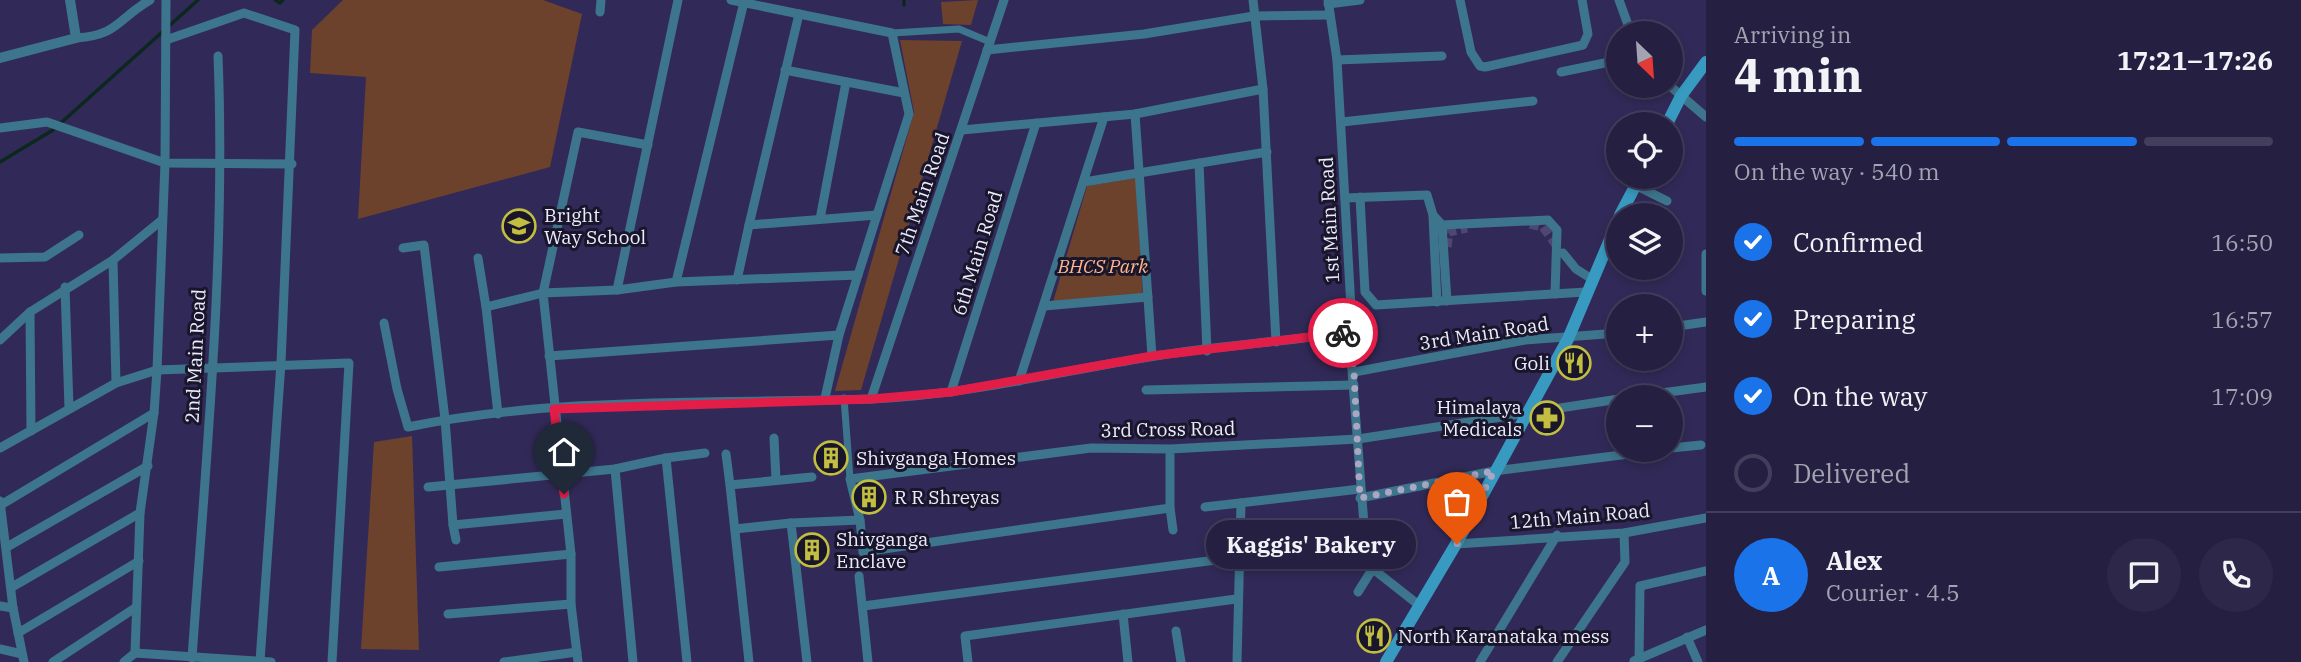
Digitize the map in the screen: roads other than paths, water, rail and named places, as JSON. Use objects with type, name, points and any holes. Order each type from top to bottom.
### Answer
[{"type":"main road","points":[[1684,92],[1706,62]]},
{"type":"main road","points":[[1386,662],[1457,544],[1494,471],[1568,339],[1606,247]]},
{"type":"street","points":[[70,0],[76,38]]},
{"type":"street","points":[[0,58],[76,38],[99,37],[118,27],[140,3],[150,0]]},
{"type":"street","points":[[135,653],[141,513],[157,370],[165,163],[166,0]]},
{"type":"street","points":[[600,12],[601,0]]},
{"type":"street","points":[[617,290],[678,0]]},
{"type":"street","points":[[731,0],[892,33],[959,29],[989,46],[1144,34],[1254,16],[1330,15]]},
{"type":"street","name":"7th Main Road","points":[[872,399],[1004,0]]},
{"type":"street","points":[[1253,0],[1263,89],[1276,342]]},
{"type":"street","points":[[1328,2],[1360,0]]},
{"type":"street","points":[[1460,0],[1471,52],[1480,66],[1485,67],[1583,45],[1588,34],[1582,0]]},
{"type":"street","points":[[1619,0],[1627,21]]},
{"type":"street","points":[[676,282],[744,2]]},
{"type":"street","name":"1st Main Road","points":[[1328,2],[1337,60],[1342,122],[1351,309],[1349,332],[1354,372],[1360,494],[1368,565],[1374,569]]},
{"type":"street","points":[[166,37],[244,13],[295,30],[292,164],[281,363],[260,661]]},
{"type":"street","points":[[737,280],[799,14]]},
{"type":"street","points":[[825,398],[839,335],[909,114],[892,33]]},
{"type":"street","points":[[1337,60],[1442,55]]},
{"type":"street","name":"2nd Main Road","points":[[192,658],[213,369],[222,164],[218,56]]},
{"type":"street","points":[[1561,72],[1606,63]]},
{"type":"street","points":[[785,70],[904,93]]},
{"type":"street","points":[[820,219],[846,82]]},
{"type":"street","points":[[962,130],[1135,114],[1263,89]]},
{"type":"street","points":[[1683,98],[1706,117]]},
{"type":"street","points":[[1342,122],[1533,101]]},
{"type":"street","points":[[1135,114],[1152,356]]},
{"type":"street","points":[[1019,381],[1104,117]]},
{"type":"street","points":[[0,128],[47,122],[165,163],[292,164]]},
{"type":"street","name":"6th Main Road","points":[[951,392],[1036,123]]},
{"type":"street","points":[[504,662],[577,657],[571,604],[571,554],[543,293],[578,132],[648,145]]},
{"type":"street","points":[[1084,182],[1267,152]]},
{"type":"street","points":[[1199,163],[1207,351]]},
{"type":"street","points":[[1650,189],[1667,201]]},
{"type":"street","points":[[1345,198],[1427,195],[1433,215],[1442,302]]},
{"type":"street","points":[[1360,197],[1365,292],[1369,300],[1376,305],[1586,292]]},
{"type":"street","points":[[749,225],[877,215]]},
{"type":"street","points":[[1433,215],[1442,225],[1442,302]]},
{"type":"street","points":[[0,340],[30,312],[65,287],[113,260],[162,220]]},
{"type":"street","points":[[1442,225],[1548,220],[1556,230],[1555,294]]},
{"type":"street","points":[[0,258],[46,257],[79,235]]},
{"type":"street","points":[[403,248],[424,245],[445,419],[456,540]]},
{"type":"street","points":[[1563,253],[1576,269],[1592,279]]},
{"type":"street","points":[[1706,254],[1706,291]]},
{"type":"street","points":[[478,258],[498,414]]},
{"type":"street","points":[[113,260],[116,383]]},
{"type":"street","points":[[486,307],[543,293],[617,290],[676,282],[858,275]]},
{"type":"street","points":[[65,287],[69,408]]},
{"type":"street","points":[[1044,306],[1148,297]]},
{"type":"street","points":[[30,312],[30,431]]},
{"type":"street","points":[[1683,325],[1706,322]]},
{"type":"street","points":[[384,323],[397,389],[408,427],[445,419],[554,409],[825,398],[872,399],[951,392],[1152,356],[1349,332]]},
{"type":"street","points":[[550,356],[839,335]]},
{"type":"street","name":"3rd Main Road","points":[[1354,372],[1525,341],[1606,335]]},
{"type":"street","points":[[0,448],[116,383],[157,370],[213,369],[281,363],[349,363],[332,662]]},
{"type":"street","points":[[1146,390],[1354,385]]},
{"type":"street","points":[[1683,390],[1706,387]]},
{"type":"street","points":[[844,398],[850,479],[860,520],[863,552],[1171,508]]},
{"type":"street","name":"3rd Cross Road","points":[[850,479],[1091,448],[1170,449],[1358,439],[1606,401]]},
{"type":"street","points":[[1,505],[154,413]]},
{"type":"street","points":[[774,438],[776,480]]},
{"type":"street","points":[[1683,447],[1701,445]]},
{"type":"street","points":[[1170,449],[1172,530]]},
{"type":"street","points":[[428,487],[615,468],[705,453]]},
{"type":"street","points":[[726,454],[749,662]]},
{"type":"street","points":[[1205,507],[1360,494],[1494,471],[1606,457]]},
{"type":"street","points":[[666,458],[687,662]]},
{"type":"street","points":[[5,552],[148,466]]},
{"type":"street","points":[[615,468],[633,662]]},
{"type":"street","points":[[730,485],[812,477]]},
{"type":"street","points":[[0,500],[13,608],[23,658]]},
{"type":"street","points":[[1237,662],[1241,503]]},
{"type":"street","points":[[12,587],[141,513]]},
{"type":"street","points":[[453,525],[566,514]]},
{"type":"street","name":"12th Main Road","points":[[1457,544],[1557,535],[1624,533],[1706,518]]},
{"type":"street","points":[[735,529],[860,520]]},
{"type":"street","points":[[791,523],[807,662]]},
{"type":"street","points":[[1358,592],[1395,533]]},
{"type":"street","points":[[1557,662],[1625,562],[1624,533]]},
{"type":"street","points":[[1481,662],[1557,535]]},
{"type":"street","points":[[863,607],[1239,557],[1366,550]]},
{"type":"street","points":[[439,566],[571,554]]},
{"type":"street","points":[[18,633],[139,561]]},
{"type":"street","points":[[1374,569],[1419,606]]},
{"type":"street","points":[[1706,571],[1640,586],[1636,660],[1706,630]]},
{"type":"street","points":[[859,576],[868,662]]},
{"type":"street","points":[[968,662],[965,636],[1237,598]]},
{"type":"street","points":[[448,614],[571,604]]},
{"type":"street","points":[[0,606],[13,608]]},
{"type":"street","points":[[53,662],[135,608]]},
{"type":"street","points":[[1123,614],[1128,662]]},
{"type":"street","points":[[1176,631],[1181,662]]},
{"type":"street","points":[[1687,637],[1698,662]]},
{"type":"street","points":[[0,649],[23,658]]},
{"type":"street","points":[[124,662],[135,653],[271,662]]},
{"type":"waterway","points":[[0,162],[53,130],[198,0]]},
{"type":"waterway","points":[[275,0],[280,3],[283,0]]},
{"type":"waterway","points":[[904,0],[904,5]]},
{"type":"tunnel","points":[[1530,224],[1543,227],[1557,246]]},
{"type":"tunnel","points":[[1447,247],[1449,232],[1467,228]]},
{"type":"place","name":"Bright Way School","points":[[519,226]]},
{"type":"place","name":"Goli","points":[[1574,363]]},
{"type":"place","name":"Himalaya Medicals","points":[[1547,418]]},
{"type":"place","name":"Shivganga Homes","points":[[831,458]]},
{"type":"place","name":"R R Shreyas","points":[[869,497]]},
{"type":"place","name":"Kaggis' Bakery","points":[[1457,544]]},
{"type":"place","name":"Shivganga Enclave","points":[[812,550]]},
{"type":"place","name":"North Karanataka mess","points":[[1374,636]]},
{"type":"park label","name":"BHCS Park","points":[[1103,266]]}]
